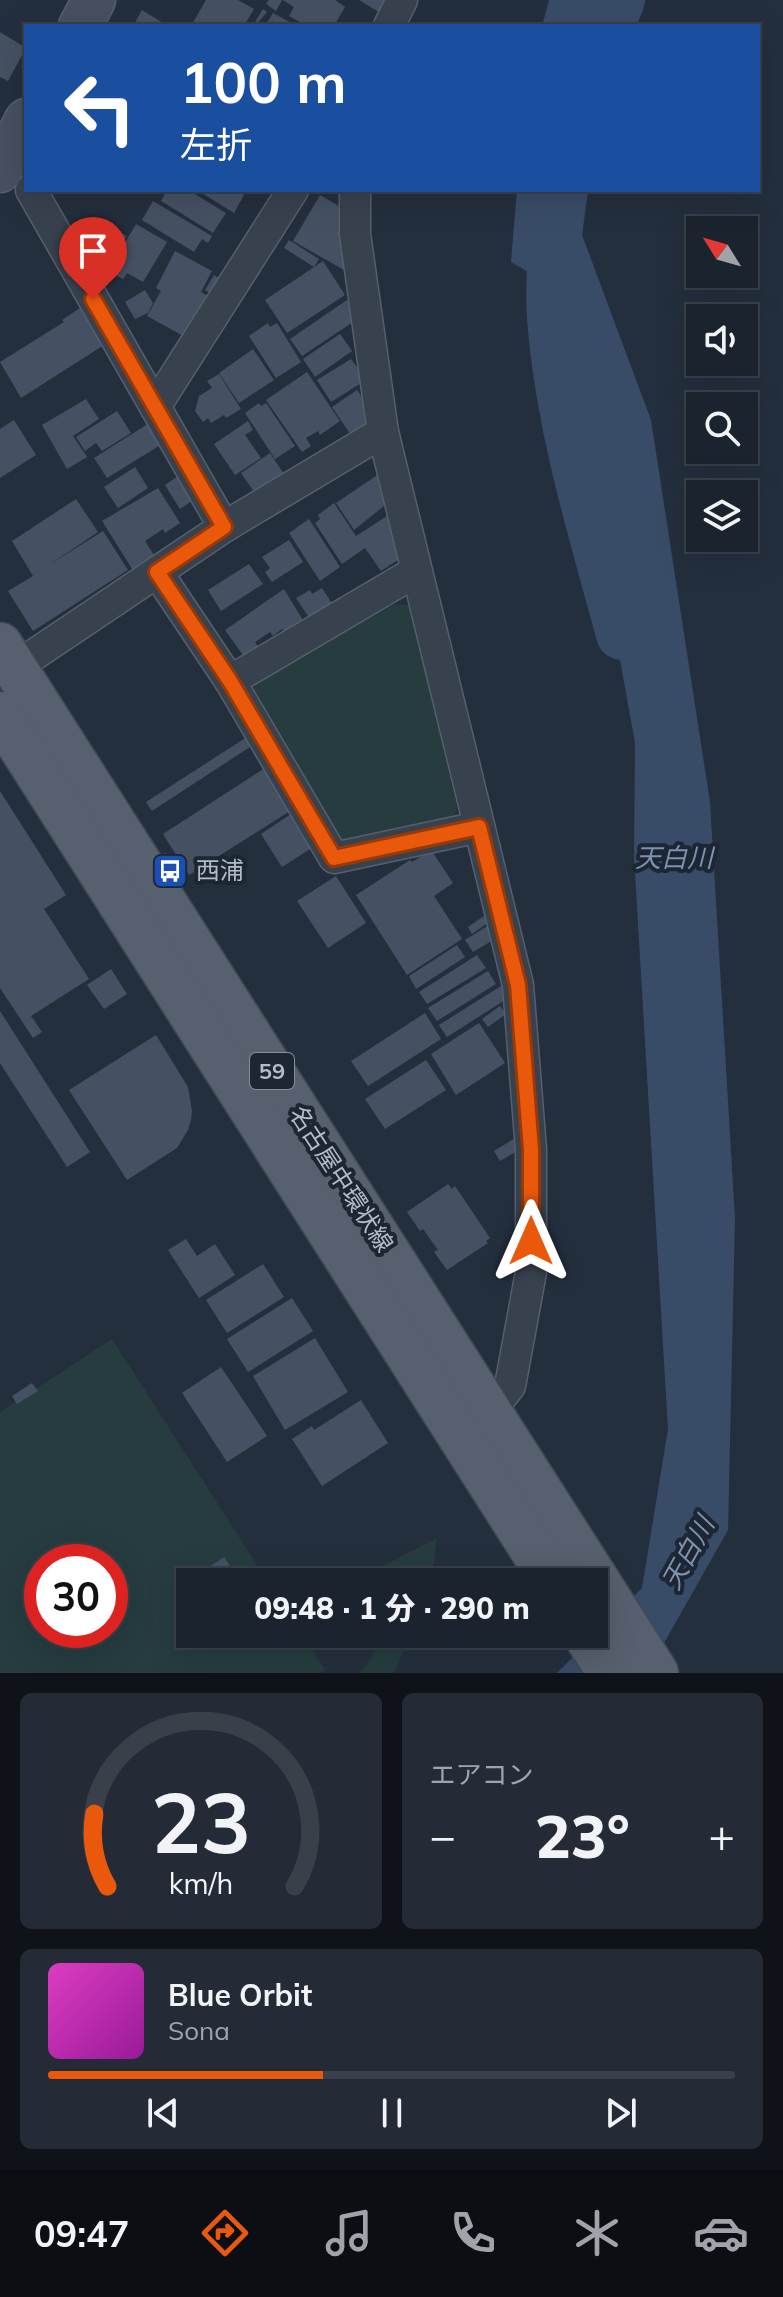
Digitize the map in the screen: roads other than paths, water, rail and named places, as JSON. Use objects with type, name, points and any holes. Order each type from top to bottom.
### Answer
[{"type":"main road","name":"名古屋中環状線","points":[[5,663],[490,1411],[533,1513],[549,1568]]},
{"type":"main road","name":"名古屋中環状線","points":[[0,714],[463,1445],[533,1513],[656,1673]]},
{"type":"main road","points":[[594,1648],[610,1673]]},
{"type":"street","points":[[81,24],[94,0]]},
{"type":"street","points":[[390,24],[402,0]]},
{"type":"street","points":[[32,192],[224,527]]},
{"type":"street","points":[[155,407],[292,192]]},
{"type":"street","points":[[355,192],[355,234],[383,432],[518,985],[531,1150],[531,1272],[510,1386],[490,1411]]},
{"type":"street","points":[[5,663],[383,432]]},
{"type":"street","points":[[157,572],[230,681],[334,858],[479,827]]},
{"type":"street","points":[[230,681],[415,572]]},
{"type":"water","points":[[549,0],[623,0],[599,17],[595,24],[543,24]]},
{"type":"water","name":"天白川","points":[[517,192],[574,192],[582,235],[651,420],[710,802],[735,1218],[728,1530],[647,1673],[557,1673],[582,1648],[608,1648],[608,1622],[642,1588],[668,1429],[634,856],[635,743],[553,286],[511,262]]},
{"type":"waterway","name":"天白川","points":[[609,24],[619,0]]},
{"type":"waterway","name":"天白川","points":[[562,192],[552,286],[557,358],[580,478],[622,634]]},
{"type":"place","name":"西浦","points":[[170,871]]}]
